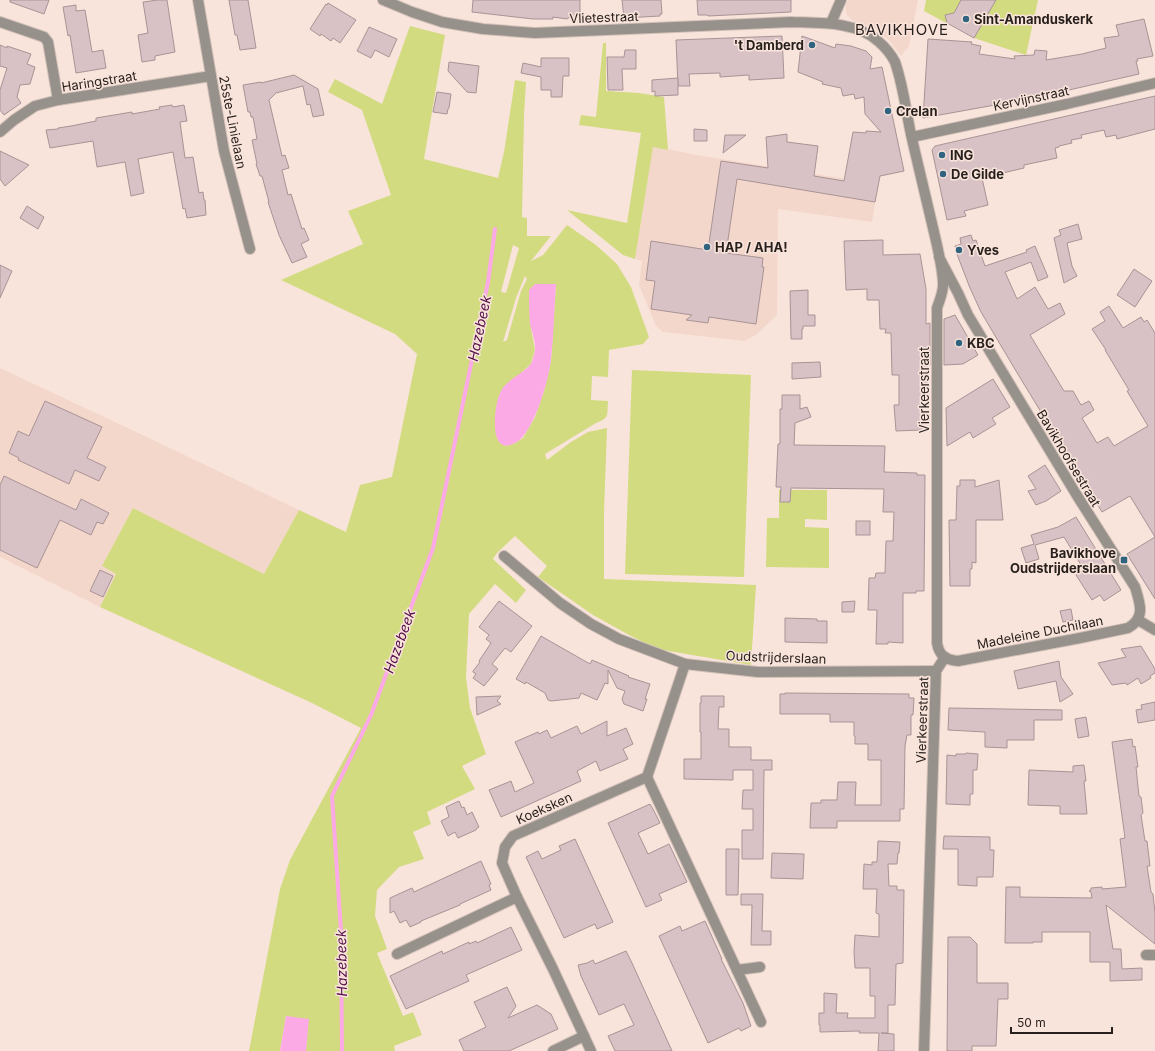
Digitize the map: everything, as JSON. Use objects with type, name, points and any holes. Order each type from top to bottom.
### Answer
[{"type":"street","name":"25ste-Linielaan","points":[[198,0],[224,150],[250,248]]},
{"type":"street","name":"Vlietestraat","points":[[383,0],[442,22],[483,29],[535,33],[791,22],[831,23],[867,33],[890,52],[894,60],[902,85],[939,257]]},
{"type":"street","points":[[831,23],[841,0]]},
{"type":"street","points":[[0,22],[44,37],[48,42],[58,100]]},
{"type":"street","name":"Haringstraat","points":[[0,132],[14,120],[35,106],[58,100],[211,76]]},
{"type":"street","name":"Kervijnstraat","points":[[912,137],[1155,83]]},
{"type":"street","name":"Bavikhoofsestraat","points":[[939,257],[968,315],[1076,494],[1135,587],[1140,603],[1140,615],[1138,620]]},
{"type":"street","name":"Vierkeerstraat","points":[[924,1051],[936,671],[945,658],[938,650],[937,643],[937,308],[943,290],[939,257]]},
{"type":"street","points":[[940,300],[946,295],[958,293]]},
{"type":"street","name":"Oudstrijderslaan","points":[[504,556],[560,603],[591,624],[619,639],[685,664],[758,672],[936,671]]},
{"type":"street","points":[[1138,620],[1155,630]]},
{"type":"street","name":"Madeleine Duchilaan","points":[[945,658],[958,661],[1080,638],[1128,628],[1134,625],[1138,620]]},
{"type":"street","points":[[685,664],[647,777],[761,1022]]},
{"type":"street","name":"Koeksken","points":[[590,1051],[554,968],[517,897],[502,863],[505,847],[513,836],[647,777]]},
{"type":"street","points":[[397,954],[517,897]]},
{"type":"street","points":[[737,970],[760,968]]},
{"type":"street","points":[[553,1051],[584,1036]]},
{"type":"shaded area","points":[[848,0],[918,0],[909,46],[901,56],[889,40],[871,27],[852,20],[846,14],[846,5]]},
{"type":"shaded area","name":"HAP / AHA!","points":[[653,146],[691,154],[878,184],[872,222],[778,209],[777,315],[756,335],[744,341],[663,332],[656,326],[639,285],[642,261],[635,259]]},
{"type":"shaded area","points":[[535,284],[556,284],[550,368],[540,404],[529,427],[517,442],[505,446],[499,442],[496,436],[495,420],[497,403],[504,387],[526,369],[532,362],[535,348],[534,337],[530,324],[529,290]]},
{"type":"shaded area","points":[[0,368],[299,510],[264,574],[133,508],[102,566],[116,574],[100,607],[0,557]]},
{"type":"shaded area","points":[[286,1016],[309,1019],[306,1051],[280,1051]]},
{"type":"green space","points":[[926,0],[961,0],[953,15],[947,14],[946,17],[949,22],[948,24],[924,11]]},
{"type":"green space","points":[[996,0],[1038,0],[1026,55],[974,38]]},
{"type":"green space","points":[[410,26],[445,35],[424,159],[498,178],[504,152],[515,80],[526,82],[522,217],[527,218],[527,236],[551,236],[531,261],[543,255],[567,225],[596,245],[617,264],[631,287],[649,337],[643,344],[609,350],[608,377],[592,376],[591,400],[608,401],[606,418],[545,454],[547,460],[571,442],[588,432],[607,428],[604,513],[604,579],[756,585],[751,665],[657,649],[629,635],[593,615],[538,577],[547,566],[515,536],[497,553],[493,559],[526,590],[516,603],[495,584],[469,614],[466,677],[470,708],[486,754],[462,766],[475,789],[427,812],[431,824],[413,832],[424,859],[399,867],[377,890],[375,916],[387,949],[377,953],[403,1016],[413,1012],[422,1035],[394,1046],[395,1051],[306,1051],[308,1020],[286,1016],[280,1051],[249,1051],[280,889],[290,860],[361,728],[310,702],[100,607],[116,574],[102,566],[133,508],[264,574],[299,510],[346,532],[360,485],[392,477],[417,354],[395,334],[281,280],[363,244],[348,211],[391,195],[362,110],[328,92],[335,79],[382,104]],"holes":[[[513,245],[519,248],[506,293],[501,292]],[[525,276],[527,279],[521,291],[507,340],[503,342],[516,298]],[[556,284],[551,361],[544,391],[535,417],[523,438],[515,443],[505,446],[522,372],[531,364],[535,350],[530,322]]]},
{"type":"green space","points":[[603,43],[606,43],[606,91],[639,93],[664,97],[668,150],[653,147],[635,259],[623,255],[567,210],[627,223],[641,133],[579,125],[581,115],[596,117]]},
{"type":"green space","points":[[632,370],[751,375],[744,577],[625,574]]},
{"type":"green space","points":[[779,490],[827,490],[827,520],[805,519],[805,527],[829,528],[829,568],[766,567],[767,518],[779,518]]},
{"type":"building","points":[[10,0],[49,0],[44,14],[10,2]]},
{"type":"building","points":[[167,0],[175,52],[155,56],[155,60],[142,62],[138,35],[148,33],[143,2]]},
{"type":"building","points":[[229,0],[248,0],[256,48],[240,50],[237,35],[235,35]]},
{"type":"building","points":[[473,0],[580,0],[580,17],[570,17],[567,19],[553,17],[553,19],[533,19],[472,12]]},
{"type":"building","points":[[622,0],[661,0],[662,14],[660,14],[660,16],[624,18]]},
{"type":"building","points":[[697,0],[791,0],[791,12],[708,16],[698,15]]},
{"type":"building","name":"Sint-Amanduskerk","points":[[961,0],[996,0],[974,38],[947,23],[945,15],[954,13]]},
{"type":"building","points":[[328,3],[356,20],[340,43],[333,38],[331,41],[321,34],[320,36],[310,29]]},
{"type":"building","points":[[76,5],[76,11],[85,10],[92,52],[103,50],[106,68],[76,73],[70,35],[68,36],[63,7]]},
{"type":"building","points":[[1144,19],[1153,56],[1137,59],[1138,61],[1136,61],[1139,74],[1034,98],[923,118],[928,39],[972,42],[971,44],[981,46],[979,54],[1015,59],[1014,56],[1034,55],[1035,50],[1047,51],[1046,60],[1106,48],[1104,38],[1119,36],[1116,25]]},
{"type":"building","points":[[369,27],[397,39],[389,57],[375,50],[371,58],[357,51]]},
{"type":"building","points":[[782,36],[784,78],[749,80],[749,75],[720,77],[720,73],[689,74],[690,86],[678,86],[676,40]]},
{"type":"building","points":[[802,36],[835,48],[836,44],[851,46],[866,51],[872,57],[870,69],[882,67],[904,171],[880,176],[875,202],[737,179],[726,253],[763,258],[762,267],[764,267],[756,324],[709,317],[708,323],[686,320],[692,315],[651,309],[655,281],[646,280],[651,241],[708,250],[721,161],[768,168],[766,137],[787,134],[787,142],[818,146],[814,176],[844,181],[853,132],[881,132],[865,114],[864,97],[855,99],[854,94],[843,96],[841,88],[822,84],[823,82],[798,72]]},
{"type":"building","points":[[0,45],[31,54],[27,64],[35,67],[30,84],[20,85],[17,97],[21,103],[4,115],[0,110],[0,90],[7,68],[0,66]]},
{"type":"building","points":[[625,50],[636,50],[636,69],[622,69],[623,90],[608,90],[607,57],[624,57]]},
{"type":"building","points":[[541,58],[569,58],[569,76],[563,76],[562,97],[551,97],[551,90],[541,90],[541,77],[521,73],[523,63],[541,67]]},
{"type":"building","points":[[449,62],[479,66],[476,93],[467,92],[448,71]]},
{"type":"building","points":[[294,75],[318,89],[324,115],[313,117],[310,104],[307,105],[303,86],[276,93],[269,100],[282,156],[285,155],[289,168],[282,170],[288,195],[291,194],[302,229],[304,228],[309,240],[301,244],[307,257],[292,263],[279,235],[268,202],[262,176],[260,176],[256,164],[252,140],[257,139],[253,117],[251,117],[250,112],[248,112],[243,85],[261,83]]},
{"type":"building","points":[[678,78],[678,95],[655,96],[655,91],[652,92],[652,80]]},
{"type":"building","points":[[437,92],[451,94],[447,114],[433,112]]},
{"type":"building","points":[[1155,96],[1155,129],[1117,139],[1116,135],[1106,137],[1104,130],[1081,135],[1082,138],[1071,140],[1072,143],[1055,148],[1057,158],[1024,165],[1024,168],[982,178],[988,205],[964,211],[966,216],[947,220],[932,150],[935,146]]},
{"type":"building","points":[[172,105],[173,107],[184,105],[187,121],[180,122],[185,158],[193,157],[199,193],[203,192],[205,200],[206,215],[187,218],[185,208],[183,209],[173,152],[138,159],[144,193],[131,196],[125,162],[97,167],[93,141],[50,148],[46,130],[96,121],[96,118],[132,112],[132,114],[160,109],[159,107]]},
{"type":"building","points":[[694,129],[707,130],[707,141],[694,141]]},
{"type":"building","points":[[725,135],[746,135],[723,153]]},
{"type":"building","points":[[0,151],[29,165],[5,186],[0,179]]},
{"type":"building","points":[[27,206],[44,217],[38,229],[20,218]]},
{"type":"building","points":[[1078,224],[1082,239],[1067,243],[1072,266],[1077,276],[1064,283],[1054,238],[1061,235],[1059,230]]},
{"type":"building","points":[[971,235],[973,241],[976,240],[985,266],[1027,252],[1026,250],[1035,246],[1048,277],[1038,281],[1031,262],[1005,272],[1017,299],[1035,287],[1048,309],[1060,303],[1065,314],[1030,335],[1064,391],[1073,391],[1081,405],[1089,401],[1094,410],[1082,418],[1097,443],[1108,437],[1114,446],[1148,426],[1127,391],[1129,390],[1106,350],[1092,329],[1105,321],[1100,312],[1109,306],[1123,328],[1141,317],[1144,322],[1147,320],[1155,333],[1155,537],[1130,496],[1102,512],[1016,371],[981,312],[958,257],[955,246],[961,244],[960,238]]},
{"type":"building","points":[[883,240],[883,255],[920,254],[926,289],[926,324],[930,323],[930,365],[927,365],[927,399],[921,399],[922,430],[896,431],[894,405],[899,405],[899,375],[892,375],[891,333],[885,333],[886,329],[880,329],[879,300],[867,300],[867,289],[846,290],[844,241]]},
{"type":"building","points":[[0,265],[12,271],[0,298]]},
{"type":"building","points":[[1134,269],[1152,281],[1135,307],[1117,295]]},
{"type":"building","points":[[808,290],[808,315],[815,315],[815,326],[803,326],[802,339],[791,339],[790,291]]},
{"type":"building","points":[[955,315],[978,355],[963,364],[944,365],[944,319]]},
{"type":"building","points":[[820,362],[821,377],[792,379],[792,363]]},
{"type":"building","points":[[993,379],[1010,407],[992,418],[996,424],[973,438],[970,432],[947,446],[946,408]]},
{"type":"building","points":[[782,395],[800,395],[800,409],[807,407],[811,417],[795,423],[794,445],[885,446],[884,472],[917,473],[917,475],[925,475],[924,591],[916,591],[916,593],[903,593],[903,643],[888,642],[888,644],[876,644],[877,610],[868,610],[869,578],[875,578],[876,573],[885,573],[886,541],[893,541],[894,512],[883,512],[884,489],[791,488],[790,502],[780,502],[781,487],[776,487]]},
{"type":"building","points":[[45,401],[102,427],[87,458],[106,467],[99,481],[75,470],[69,484],[18,460],[19,458],[9,453],[18,431],[29,436]]},
{"type":"building","points":[[1045,465],[1061,491],[1046,501],[1036,505],[1028,491],[1036,489],[1028,476]]},
{"type":"building","points":[[4,476],[76,510],[81,499],[109,513],[103,524],[97,522],[91,535],[60,520],[37,568],[0,550],[0,485]]},
{"type":"building","points":[[960,480],[975,480],[975,487],[999,480],[1003,520],[976,520],[976,563],[972,562],[972,569],[970,569],[970,586],[950,586],[949,520],[956,520],[957,486],[960,486]]},
{"type":"building","points":[[1076,517],[1121,590],[1104,601],[1100,595],[1092,600],[1076,575],[1084,570],[1064,537],[1035,545],[1039,559],[1026,563],[1021,548],[1034,544],[1031,535],[1058,527]]},
{"type":"building","points":[[856,521],[870,521],[870,535],[856,535]]},
{"type":"building","points":[[1155,537],[1155,599],[1127,554]]},
{"type":"building","points":[[100,570],[113,576],[103,597],[90,591]]},
{"type":"building","points":[[499,601],[532,626],[511,652],[505,648],[492,664],[498,669],[484,686],[473,678],[476,674],[473,671],[491,643],[486,639],[489,635],[479,627]]},
{"type":"building","points":[[855,601],[854,612],[842,612],[842,602]]},
{"type":"building","points":[[1071,609],[1073,620],[1063,622],[1060,611]]},
{"type":"building","points":[[785,618],[817,619],[817,621],[827,621],[827,643],[785,642]]},
{"type":"building","points":[[541,636],[590,664],[592,660],[629,676],[628,677],[650,684],[643,711],[624,704],[622,699],[625,691],[617,688],[608,670],[608,684],[605,683],[597,700],[581,693],[579,698],[551,701],[548,700],[545,693],[526,682],[525,684],[516,679]]},
{"type":"building","points":[[1141,646],[1155,669],[1155,673],[1150,676],[1151,678],[1141,684],[1138,678],[1127,685],[1126,683],[1112,685],[1098,663],[1126,657],[1121,649]]},
{"type":"building","points":[[1059,661],[1061,677],[1073,694],[1060,702],[1056,681],[1018,689],[1014,671]]},
{"type":"building","points":[[780,694],[909,694],[909,698],[914,698],[913,715],[911,715],[911,735],[907,735],[905,746],[904,809],[900,809],[900,821],[837,821],[837,828],[810,828],[811,803],[821,803],[821,800],[837,800],[838,782],[856,782],[855,805],[881,805],[881,760],[868,760],[868,744],[855,744],[854,722],[830,722],[830,714],[780,714]]},
{"type":"building","points":[[501,696],[497,701],[501,704],[477,715],[476,697]]},
{"type":"building","points":[[701,696],[724,696],[724,707],[719,707],[718,729],[729,729],[729,747],[751,747],[751,760],[772,760],[772,770],[764,770],[763,859],[742,859],[742,830],[753,830],[753,809],[742,809],[743,790],[753,790],[753,770],[733,770],[733,780],[684,779],[684,759],[701,759]]},
{"type":"building","points":[[1155,702],[1155,720],[1138,723],[1136,710],[1142,709],[1141,705]]},
{"type":"building","points":[[949,708],[1062,710],[1062,720],[1034,720],[1034,740],[1007,740],[1007,748],[985,747],[985,732],[948,730]]},
{"type":"building","points":[[1086,717],[1089,736],[1078,738],[1075,719]]},
{"type":"building","points":[[607,721],[607,736],[626,728],[633,744],[623,749],[628,759],[600,771],[596,761],[577,771],[581,781],[501,817],[489,790],[511,781],[515,792],[534,783],[515,742],[538,732],[539,734],[547,730],[551,738],[577,726],[581,734]]},
{"type":"building","points":[[1132,739],[1133,747],[1135,746],[1138,767],[1136,767],[1139,796],[1141,797],[1143,813],[1141,815],[1145,841],[1147,841],[1150,866],[1147,866],[1151,892],[1153,894],[1155,913],[1155,944],[1106,905],[1113,949],[1121,949],[1122,969],[1142,968],[1142,980],[1110,981],[1110,962],[1090,962],[1090,932],[1042,932],[1042,942],[1005,943],[1006,887],[1020,887],[1020,897],[1092,898],[1091,892],[1089,891],[1091,888],[1102,887],[1102,889],[1126,887],[1120,839],[1125,838],[1112,742]]},
{"type":"building","points":[[956,754],[978,754],[977,770],[973,770],[973,794],[970,794],[970,805],[946,804],[947,755],[956,756]]},
{"type":"building","points":[[1084,765],[1087,814],[1060,814],[1060,806],[1028,805],[1029,770],[1073,772],[1073,766]]},
{"type":"building","points":[[459,801],[462,808],[464,807],[467,815],[472,812],[479,827],[476,830],[458,838],[455,832],[448,836],[441,821],[449,817],[446,807]]},
{"type":"building","points":[[650,804],[660,823],[638,833],[648,854],[669,844],[687,882],[659,894],[662,900],[646,907],[608,823]]},
{"type":"building","points":[[944,836],[990,837],[990,850],[994,850],[993,877],[977,877],[977,886],[958,885],[958,849],[943,849]]},
{"type":"building","points":[[575,839],[613,922],[597,929],[595,924],[564,938],[526,857],[538,851],[542,859],[561,850],[559,846]]},
{"type":"building","points":[[878,841],[900,842],[897,864],[888,864],[889,886],[897,886],[897,890],[904,890],[903,963],[896,964],[895,1005],[888,1005],[888,1033],[881,1033],[894,1034],[894,1051],[878,1051],[879,1033],[859,1033],[860,1031],[820,1032],[819,1025],[819,1013],[824,1013],[824,993],[837,994],[836,1013],[848,1013],[847,1018],[875,1018],[875,996],[870,996],[870,968],[855,968],[854,952],[855,935],[879,937],[879,914],[876,913],[877,889],[863,889],[864,864],[872,865],[872,862],[877,862]]},
{"type":"building","points":[[726,849],[739,849],[738,895],[726,895]]},
{"type":"building","points":[[772,853],[804,854],[803,879],[771,878]]},
{"type":"building","points":[[481,861],[491,884],[489,885],[491,890],[410,927],[406,920],[400,923],[394,911],[390,913],[390,898],[412,888],[414,892]]},
{"type":"building","points":[[741,894],[763,894],[762,931],[771,931],[771,945],[751,945],[752,905],[741,905]]},
{"type":"building","points":[[705,921],[721,959],[743,1003],[751,1026],[741,1031],[739,1028],[708,1043],[659,936],[680,926],[682,931]]},
{"type":"building","points":[[511,927],[522,950],[466,975],[469,981],[406,1009],[390,976],[442,951],[443,954],[469,942],[469,944],[476,941],[477,943]]},
{"type":"building","points":[[948,937],[970,937],[977,944],[977,983],[1008,983],[1008,999],[998,999],[996,1046],[972,1046],[972,1051],[947,1051]]},
{"type":"building","points":[[626,951],[672,1051],[615,1051],[608,1036],[634,1025],[624,1004],[599,1015],[581,976],[578,965],[593,960],[595,964]]},
{"type":"building","points":[[507,987],[516,1006],[508,1018],[537,1005],[551,1014],[558,1029],[509,1051],[464,1051],[459,1040],[486,1027],[474,1002]]},
{"type":"waterway","name":"Hazebeek","points":[[342,1051],[341,932],[332,796],[371,715],[433,548],[488,282],[495,229]]},
{"type":"place","name":"Sint-Amanduskerk","points":[[966,19]]},
{"type":"place","name":"'t Damberd","points":[[812,45]]},
{"type":"place","name":"Crelan","points":[[888,111]]},
{"type":"place","name":"ING","points":[[942,155]]},
{"type":"place","name":"De Gilde","points":[[943,174]]},
{"type":"place","name":"HAP / AHA!","points":[[707,247]]},
{"type":"place","name":"Yves","points":[[959,250]]},
{"type":"place","name":"KBC","points":[[959,343]]},
{"type":"place","name":"Bavikhove Oudstrijderslaan","points":[[1124,560]]},
{"type":"district","name":"BAVIKHOVE","points":[[902,29]]}]
